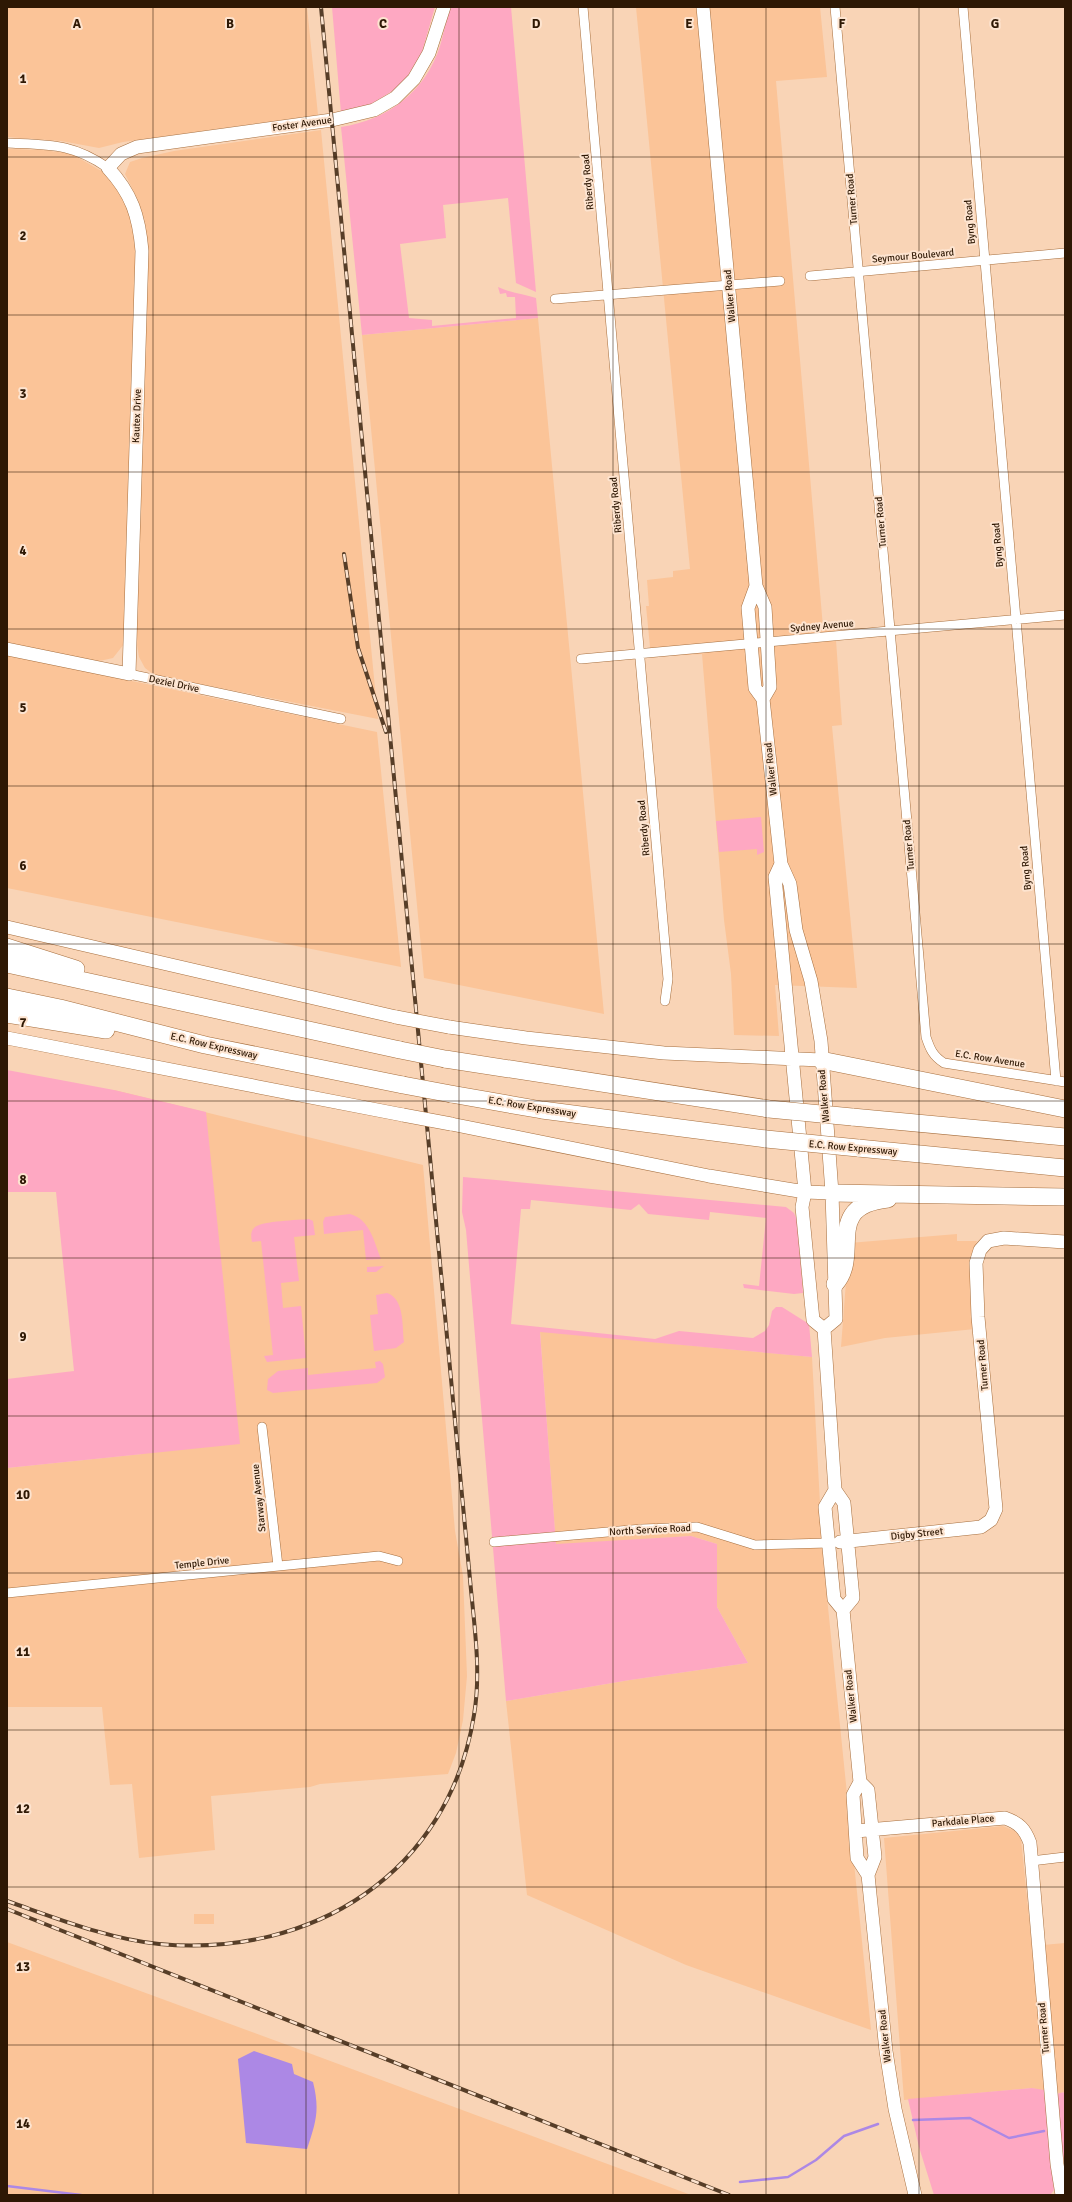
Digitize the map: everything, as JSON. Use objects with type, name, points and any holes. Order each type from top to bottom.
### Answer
[{"type":"highway","points":[[7,947],[172,999]]},
{"type":"highway","points":[[7,964],[400,1050],[508,1070],[769,1109],[1065,1137]]},
{"type":"highway","name":"E.C. Row Expressway","points":[[7,996],[205,1045],[403,1085],[542,1110],[766,1139],[1065,1168]]},
{"type":"highway","points":[[7,1014],[205,1045]]},
{"type":"highway","points":[[821,1060],[1065,1109]]},
{"type":"highway","points":[[832,1193],[1065,1197]]},
{"type":"highway","points":[[835,1284],[842,1276],[850,1218],[857,1209],[877,1200],[938,1194]]},
{"type":"main road","name":"Foster Avenue","points":[[108,168],[121,154],[137,148],[332,120],[374,110],[395,98],[414,79],[429,53],[444,7]]},
{"type":"main road","name":"Walker Road","points":[[703,7],[756,586],[765,607],[770,687],[763,699]]},
{"type":"main road","name":"Kautex Drive","points":[[108,168],[122,183],[134,206],[140,226],[142,251],[129,674]]},
{"type":"main road","name":"Walker Road","points":[[756,586],[748,608],[755,688],[763,699],[781,864],[790,884],[796,930],[810,980],[821,1041],[821,1060],[832,1193],[836,1319],[824,1329],[813,1320],[802,1207],[805,1192],[791,1059],[775,877],[781,864]]},
{"type":"main road","name":"Deziel Drive","points":[[7,649],[129,674]]},
{"type":"main road","points":[[7,927],[396,1017],[448,1027],[526,1038],[664,1053],[821,1060]]},
{"type":"main road","points":[[7,1038],[451,1124],[709,1176],[805,1192],[832,1193]]},
{"type":"main road","name":"Turner Road","points":[[996,1509],[975,1275],[980,1250],[988,1241],[1004,1238],[1065,1242]]},
{"type":"main road","points":[[824,1329],[835,1490],[844,1503],[852,1598],[843,1610]]},
{"type":"main road","name":"Walker Road","points":[[835,1490],[825,1507],[834,1599],[843,1610],[860,1782],[853,1795],[857,1858],[868,1875],[893,2098],[915,2195]]},
{"type":"main road","name":"Digby Street","points":[[829,1543],[981,1528],[991,1520],[996,1509]]},
{"type":"main road","name":"Walker Road","points":[[860,1782],[868,1790],[875,1857],[868,1875]]},
{"type":"main road","name":"Parkdale Place","points":[[856,1831],[1005,1818],[1016,1822],[1026,1831],[1030,1843],[1031,1861]]},
{"type":"main road","name":"Turner Road","points":[[1031,1861],[1057,2164],[1063,2195]]},
{"type":"street","name":"Riberdy Road","points":[[583,7],[668,979],[665,1002]]},
{"type":"street","name":"Turner Road","points":[[835,7],[926,1037]]},
{"type":"street","name":"Byng Road","points":[[963,7],[1016,620],[1060,1082]]},
{"type":"street","points":[[7,143],[65,147],[88,155],[108,168]]},
{"type":"street","name":"Seymour Boulevard","points":[[810,276],[1065,253]]},
{"type":"street","points":[[555,299],[780,281]]},
{"type":"street","name":"Sydney Avenue","points":[[581,659],[1065,615]]},
{"type":"street","name":"Deziel Drive","points":[[129,674],[341,719]]},
{"type":"street","name":"E.C. Row Avenue","points":[[926,1037],[930,1049],[936,1058],[944,1063],[1060,1082]]},
{"type":"street","name":"Starway Avenue","points":[[262,1427],[278,1566]]},
{"type":"street","name":"North Service Road","points":[[494,1542],[642,1529],[697,1527],[755,1545],[829,1543]]},
{"type":"street","name":"Temple Drive","points":[[7,1593],[379,1556],[398,1561]]},
{"type":"street","points":[[1031,1861],[1065,1858]]},
{"type":"shaded area","points":[[7,7],[307,7],[318,115],[123,142],[99,148],[61,141],[7,137]]},
{"type":"shaded area","points":[[332,7],[435,7],[422,52],[406,79],[394,90],[370,105],[341,113]]},
{"type":"shaded area","points":[[451,7],[511,7],[536,292],[516,283],[508,198],[443,205],[446,238],[400,244],[409,318],[432,320],[432,326],[516,318],[515,297],[507,297],[506,293],[500,294],[498,287],[536,298],[538,318],[362,335],[341,127],[374,118],[403,101],[415,90],[434,62]]},
{"type":"shaded area","points":[[636,7],[820,7],[827,77],[776,81],[823,627],[835,626],[842,725],[832,726],[857,988],[775,985],[779,1036],[734,1035],[731,974],[724,920],[702,654],[651,657],[646,606],[649,606],[647,580],[673,577],[673,571],[690,569]]},
{"type":"shaded area","points":[[321,130],[378,719],[154,675],[145,668],[139,657],[135,633],[148,252],[145,221],[138,200],[125,174],[130,162],[142,158],[174,151]]},
{"type":"shaded area","points":[[7,149],[44,150],[72,154],[103,172],[126,200],[137,236],[124,644],[113,658],[95,662],[7,644]]},
{"type":"shaded area","points":[[538,318],[604,1014],[424,978],[362,335]]},
{"type":"shaded area","points":[[7,655],[377,732],[401,967],[7,888]]},
{"type":"shaded area","points":[[761,817],[764,852],[757,855],[757,849],[719,852],[716,821]]},
{"type":"shaded area","points":[[7,1070],[114,1090],[206,1112],[240,1444],[7,1468],[7,1379],[74,1371],[56,1192],[7,1192]]},
{"type":"shaded area","points":[[114,1090],[423,1165],[455,1531],[463,1576],[467,1676],[463,1720],[456,1753],[448,1774],[320,1784],[310,1787],[211,1796],[215,1850],[139,1858],[132,1784],[110,1785],[102,1707],[7,1707],[7,1468],[142,1454]]},
{"type":"shaded area","points":[[463,1177],[786,1207],[794,1213],[797,1220],[803,1293],[794,1294],[744,1288],[743,1284],[759,1286],[766,1218],[710,1212],[709,1220],[648,1214],[639,1204],[631,1210],[531,1200],[530,1209],[521,1209],[511,1324],[655,1339],[679,1331],[753,1338],[765,1331],[769,1325],[772,1311],[776,1307],[782,1307],[809,1324],[812,1357],[540,1332],[556,1544],[691,1536],[717,1544],[717,1607],[748,1663],[630,1680],[506,1701],[466,1230],[462,1212]]},
{"type":"shaded area","points":[[350,1214],[357,1217],[367,1226],[381,1259],[366,1260],[363,1230],[324,1234],[323,1222],[325,1217]]},
{"type":"shaded area","points":[[309,1219],[313,1221],[315,1235],[294,1237],[299,1281],[281,1283],[283,1308],[301,1306],[306,1358],[267,1362],[264,1356],[273,1355],[261,1241],[252,1242],[252,1232],[255,1227],[265,1223]]},
{"type":"shaded area","points":[[957,1234],[957,1241],[977,1241],[969,1260],[975,1329],[885,1338],[841,1347],[849,1243]]},
{"type":"shaded area","points":[[384,1266],[376,1272],[367,1272],[367,1267]]},
{"type":"shaded area","points":[[387,1293],[393,1296],[400,1307],[404,1342],[396,1348],[374,1351],[370,1315],[378,1314],[376,1295]]},
{"type":"shaded area","points":[[540,1331],[812,1357],[823,1558],[871,2030],[686,1965],[527,1895],[506,1701],[630,1680],[748,1663],[717,1607],[717,1544],[691,1536],[556,1545]]},
{"type":"shaded area","points":[[380,1361],[383,1364],[385,1377],[377,1383],[273,1393],[267,1390],[268,1379],[278,1371],[308,1368],[308,1375],[376,1368],[375,1362]]},
{"type":"shaded area","points":[[1003,1826],[1015,1831],[1021,1839],[1032,1946],[1065,1943],[1065,2092],[1055,2094],[1032,2088],[904,2100],[884,1838]]},
{"type":"shaded area","points":[[194,1914],[214,1914],[214,1924],[194,1924]]},
{"type":"shaded area","points":[[7,1942],[290,2046],[691,2195],[7,2195]]},
{"type":"shaded area","points":[[254,2051],[292,2064],[294,2074],[313,2082],[317,2108],[313,2131],[307,2149],[246,2143],[238,2059]]},
{"type":"shaded area","points":[[1032,2088],[1044,2090],[1054,2190],[1051,2194],[934,2195],[919,2147],[908,2099]]},
{"type":"shaded area","points":[[1065,2092],[1065,2170],[1055,2094]]},
{"type":"waterway","points":[[913,2120],[970,2118],[1009,2138],[1044,2131]]},
{"type":"waterway","points":[[740,2182],[788,2177],[816,2160],[844,2136],[878,2124]]},
{"type":"waterway","points":[[7,2186],[81,2195]]},
{"type":"railway","points":[[7,1901],[101,1933],[159,1944],[216,1945],[270,1936],[320,1919],[365,1894],[404,1861],[436,1819],[460,1771],[474,1715],[477,1684],[476,1637],[321,7]]},
{"type":"railway","points":[[344,554],[358,648],[386,732]]},
{"type":"railway","points":[[7,1909],[729,2195]]}]
